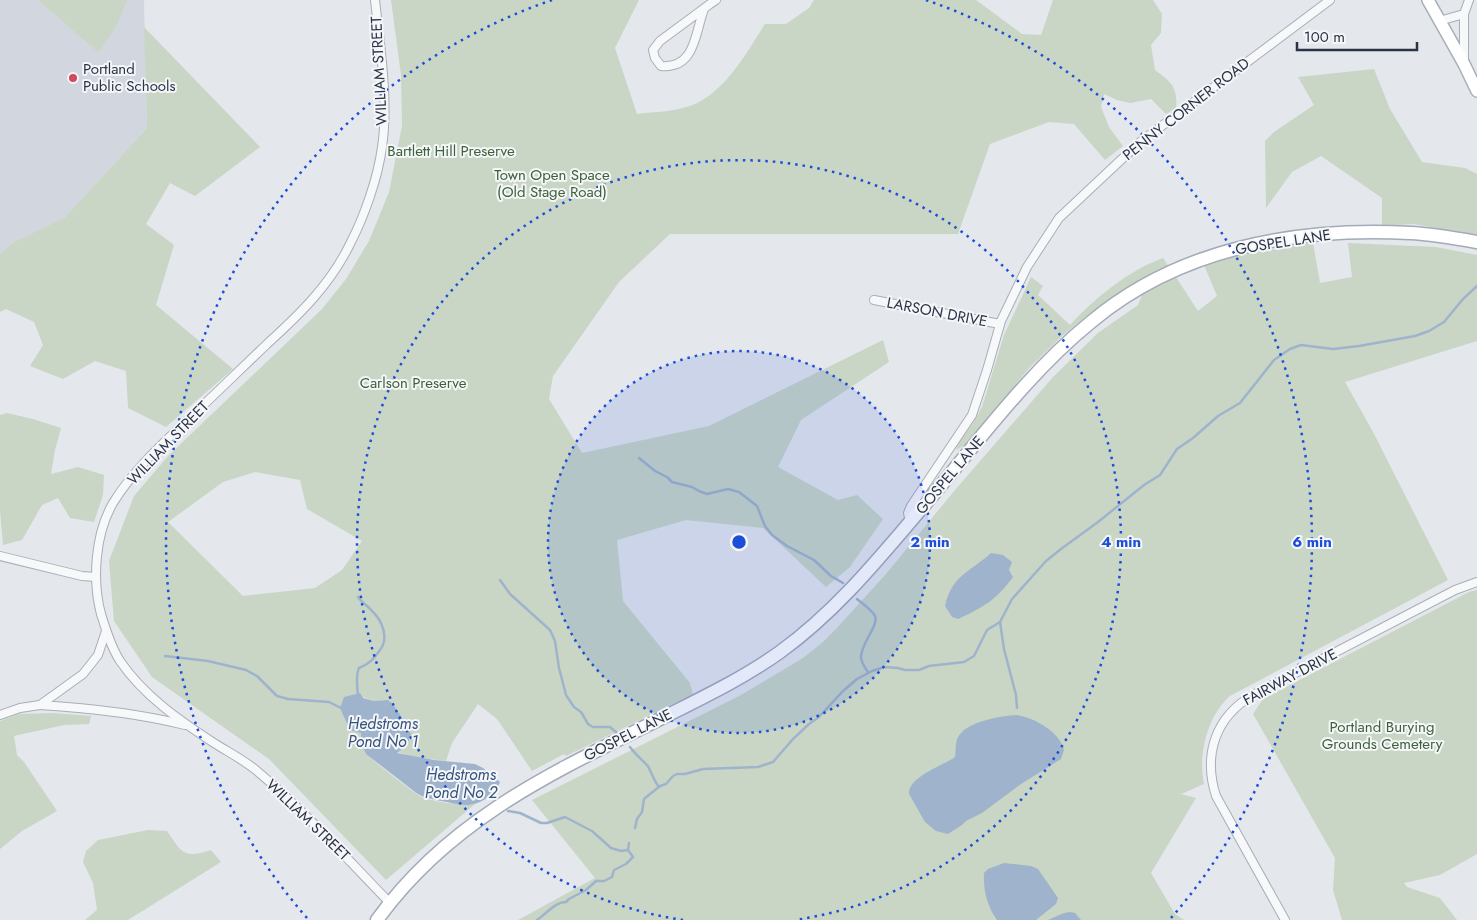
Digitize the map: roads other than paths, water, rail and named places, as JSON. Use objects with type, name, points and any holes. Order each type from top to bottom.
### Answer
[{"type":"main road","points":[[1428,0],[1477,91]]},
{"type":"main road","name":"GOSPEL LANE","points":[[380,918],[390,903],[432,857],[487,813],[544,778],[756,668],[789,646],[843,598],[1059,350],[1111,306],[1161,276],[1199,259],[1244,246],[1292,238],[1369,232],[1413,233],[1477,242]]},
{"type":"street","name":"WILLIAM STREET","points":[[375,0],[380,41],[384,109],[382,148],[369,200],[350,246],[326,284],[302,312],[168,438],[135,473],[112,506],[99,541],[96,577],[98,601],[106,631],[118,658],[134,680],[162,707],[254,768],[307,816],[390,903]]},
{"type":"street","name":"PENNY CORNER ROAD","points":[[910,522],[908,513],[911,506],[972,415],[1000,324],[1027,267],[1059,218],[1139,143],[1330,0]]},
{"type":"street","points":[[1464,64],[1464,14],[1469,0]]},
{"type":"street","points":[[710,3],[699,21],[695,45],[681,62],[670,66],[661,66],[655,58],[653,50],[660,41],[710,3]]},
{"type":"street","points":[[1439,21],[1464,14]]},
{"type":"street","name":"LARSON DRIVE","points":[[874,300],[1000,324]]},
{"type":"street","points":[[0,556],[82,576],[96,577]]},
{"type":"street","name":"FAIRWAY DRIVE","points":[[1285,920],[1225,814],[1214,789],[1210,774],[1210,762],[1215,739],[1222,724],[1234,708],[1253,695],[1455,590],[1477,582]]},
{"type":"street","points":[[40,704],[67,687],[83,674],[98,655],[106,631]]},
{"type":"street","points":[[0,715],[40,704],[150,716],[189,726]]},
{"type":"water","points":[[991,553],[1003,555],[1012,562],[1009,570],[1013,577],[1001,592],[982,607],[958,619],[952,617],[945,606],[952,587],[963,575]]},
{"type":"water","points":[[360,693],[363,698],[374,701],[388,700],[398,711],[411,734],[408,743],[397,753],[434,760],[475,764],[500,782],[498,787],[486,799],[470,805],[459,805],[431,799],[415,792],[366,754],[361,743],[361,733],[350,730],[340,708],[344,697]]},
{"type":"water","points":[[1017,715],[1039,723],[1058,737],[1064,750],[1061,759],[948,834],[936,831],[925,822],[909,794],[914,782],[927,772],[955,757],[958,737],[969,727],[985,720]]},
{"type":"water","points":[[1004,863],[1031,866],[1038,869],[1058,898],[1056,904],[1036,920],[997,920],[986,898],[984,873],[988,869]]},
{"type":"water","points":[[1064,913],[1075,913],[1081,920],[1048,920]]},
{"type":"waterway","points":[[1017,708],[1016,695],[1004,649],[1000,622],[1012,599],[1046,561],[1144,485],[1160,475],[1177,449],[1218,416],[1240,403],[1274,360],[1290,349],[1301,345],[1333,349],[1415,336],[1429,331],[1444,322],[1463,299],[1477,286]]},
{"type":"waterway","points":[[639,458],[672,482],[692,487],[707,494],[728,489],[739,492],[757,506],[765,526],[772,535],[787,546],[814,560],[831,576],[843,583]]},
{"type":"waterway","points":[[500,580],[510,594],[550,630],[555,641],[566,695],[574,707],[581,712],[588,724],[593,727],[610,727],[617,733]]},
{"type":"waterway","points":[[358,597],[376,615],[382,625],[384,641],[376,656],[358,670],[358,695]]},
{"type":"waterway","points":[[857,599],[870,609],[876,620],[861,653],[861,660],[868,672]]},
{"type":"waterway","points":[[635,828],[637,819],[642,812],[644,799],[660,786],[666,784],[673,776],[703,769],[758,767],[773,762],[793,739],[819,717],[857,679],[885,667],[919,670],[929,666],[964,662],[974,656],[987,630],[1000,622]]},
{"type":"waterway","points":[[165,656],[208,661],[246,670],[257,676],[277,696],[288,699],[329,702],[341,708]]},
{"type":"waterway","points":[[630,747],[647,765],[659,787]]},
{"type":"waterway","points":[[508,811],[520,813],[541,823],[565,817],[592,831],[611,848],[621,851],[628,850]]},
{"type":"waterway","points":[[537,920],[554,906],[566,902],[586,890],[596,881],[604,881],[612,877],[614,870],[626,864],[633,857],[628,850],[629,843]]},
{"type":"place","name":"Portland Public Schools","points":[[73,78]]},
{"type":"park label","name":"Bartlett Hill Preserve","points":[[451,151]]},
{"type":"park label","name":"Town Open Space (Old Stage Road)","points":[[552,184]]},
{"type":"park label","name":"Carlson Preserve","points":[[413,383]]},
{"type":"park label","name":"Portland Burying Grounds Cemetery","points":[[1382,736]]},
{"type":"water label","name":"Hedstroms Pond No 1","points":[[383,732]]},
{"type":"water label","name":"Hedstroms Pond No 2","points":[[461,783]]}]
